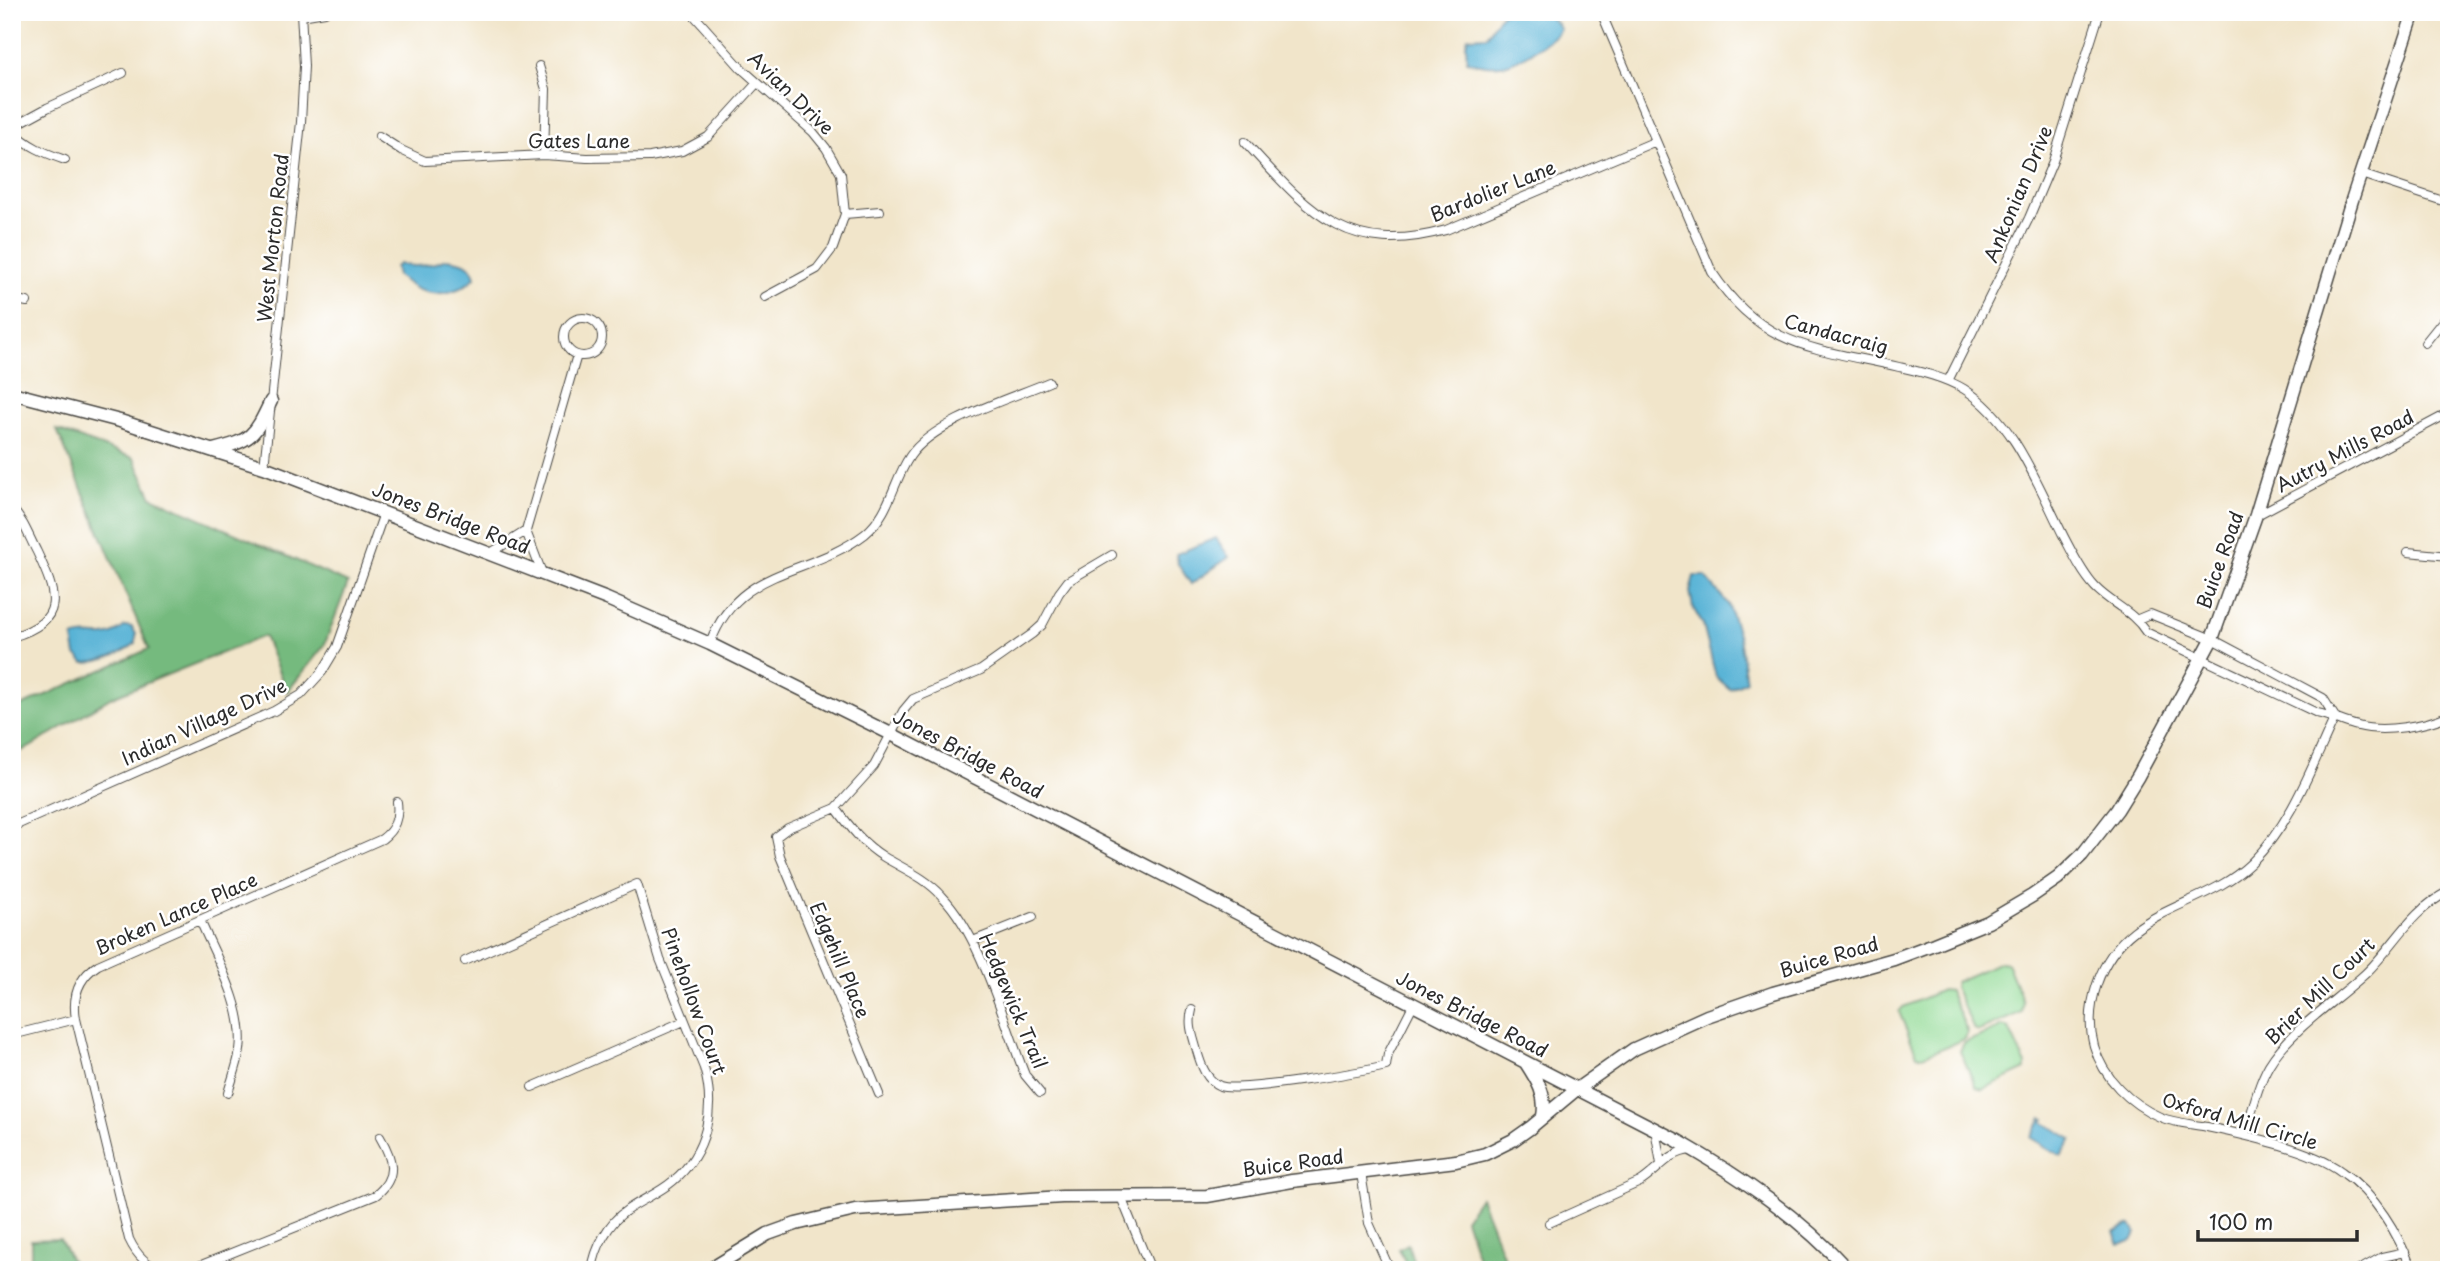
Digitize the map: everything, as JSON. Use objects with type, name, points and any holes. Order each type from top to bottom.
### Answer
[{"type":"street","points":[[301,14],[325,12]]},
{"type":"street","name":"Avian Drive","points":[[691,12],[757,83],[813,132],[841,174],[845,214],[833,248],[817,269],[765,297]]},
{"type":"street","name":"Candacraig","points":[[1601,12],[1712,272],[1728,296],[1750,318],[1773,333],[1799,344],[1923,372],[1948,381],[1981,401],[2006,429],[2074,555],[2095,587],[2138,619],[2146,632],[2317,713],[2356,726],[2373,730],[2438,720],[2449,715]]},
{"type":"street","name":"Ankonian Drive","points":[[1948,381],[2029,218],[2053,161],[2100,12]]},
{"type":"street","name":"Buice Road","points":[[709,1270],[768,1234],[796,1224],[855,1210],[1062,1197],[1208,1196],[1292,1181],[1456,1161],[1485,1154],[1513,1140],[1577,1089],[1634,1049],[1679,1028],[1773,993],[1894,959],[1934,944],[1988,922],[2058,878],[2082,855],[2118,810],[2212,639],[2256,515],[2414,12]]},
{"type":"street","name":"West Morton Road","points":[[264,467],[301,122],[304,66],[301,14]]},
{"type":"street","points":[[539,66],[546,89],[544,155]]},
{"type":"street","points":[[65,160],[39,151],[20,139],[12,128],[47,108],[123,73]]},
{"type":"street","name":"Gates Lane","points":[[379,136],[425,161],[544,155],[587,158],[650,157],[682,151],[708,137],[757,83]]},
{"type":"street","name":"Bardolier Lane","points":[[1245,142],[1297,199],[1320,217],[1355,233],[1396,239],[1420,237],[1446,230],[1656,141]]},
{"type":"street","points":[[2361,174],[2449,203]]},
{"type":"street","points":[[845,214],[880,211]]},
{"type":"street","points":[[12,299],[27,302]]},
{"type":"street","points":[[2425,343],[2449,313]]},
{"type":"street","points":[[582,317],[588,318],[598,325],[602,342],[595,352],[577,355],[567,347],[564,334],[570,322],[582,317]]},
{"type":"street","points":[[543,574],[526,531],[577,355]]},
{"type":"street","points":[[710,644],[724,614],[747,591],[846,546],[867,532],[884,510],[909,458],[930,435],[948,424],[1049,382]]},
{"type":"street","name":"Jones Bridge Road","points":[[12,393],[120,421],[264,467],[607,599],[710,644],[891,734],[1694,1150],[1764,1196],[1805,1228],[1848,1270]]},
{"type":"street","points":[[213,451],[243,442],[257,431],[271,401]]},
{"type":"street","name":"Autry Mills Road","points":[[2256,515],[2361,462],[2449,413]]},
{"type":"street","points":[[12,509],[22,520],[48,575],[53,602],[51,612],[37,628],[12,637]]},
{"type":"street","name":"Indian Village Drive","points":[[12,827],[274,711],[301,695],[323,672],[337,648],[384,513]]},
{"type":"street","points":[[489,554],[526,531]]},
{"type":"street","points":[[2408,552],[2449,556]]},
{"type":"street","points":[[836,807],[874,766],[903,711],[913,699],[981,670],[1032,634],[1042,625],[1068,581],[1112,555]]},
{"type":"street","points":[[2138,619],[2150,614],[2212,639],[2323,698],[2335,717]]},
{"type":"street","name":"Oxford Mill Circle","points":[[2335,717],[2289,815],[2266,848],[2249,865],[2226,881],[2150,920],[2129,934],[2116,948],[2105,964],[2092,1000],[2089,1028],[2095,1050],[2107,1073],[2127,1097],[2163,1118],[2245,1135],[2291,1149],[2341,1170],[2370,1197],[2405,1252],[2412,1270]]},
{"type":"street","name":"Broken Lance Place","points":[[163,1270],[140,1257],[129,1239],[76,1020],[76,992],[82,980],[91,970],[382,839],[391,832],[396,823],[397,803]]},
{"type":"street","name":"Edgehill Place","points":[[836,807],[788,828],[776,837],[780,856],[879,1094]]},
{"type":"street","name":"Hedgewick Trail","points":[[836,807],[870,847],[918,876],[942,895],[973,941],[1025,1075],[1040,1093]]},
{"type":"street","name":"Pinehollow Court","points":[[465,961],[637,884],[660,959],[709,1084],[710,1107],[707,1129],[691,1165],[672,1182],[625,1211],[608,1229],[593,1259],[592,1270]]},
{"type":"street","name":"Brier Mill Court","points":[[2245,1135],[2262,1079],[2278,1052],[2381,958],[2419,911],[2449,891]]},
{"type":"street","points":[[973,941],[1033,917]]},
{"type":"street","points":[[200,920],[234,1000],[239,1020],[240,1051],[228,1093]]},
{"type":"street","points":[[1192,1010],[1189,1022],[1201,1065],[1212,1082],[1224,1087],[1258,1085],[1386,1066],[1388,1054],[1413,1005]]},
{"type":"street","points":[[12,1035],[76,1020]]},
{"type":"street","points":[[532,1087],[684,1021]]},
{"type":"street","points":[[1526,1063],[1542,1091],[1545,1102],[1543,1116]]},
{"type":"street","points":[[1655,1129],[1661,1164]]},
{"type":"street","points":[[189,1270],[376,1195],[386,1187],[392,1169],[389,1152],[380,1137]]},
{"type":"street","points":[[1549,1223],[1640,1182],[1682,1151],[1694,1150]]},
{"type":"street","points":[[1361,1173],[1369,1223],[1390,1270]]},
{"type":"street","points":[[1121,1197],[1151,1270]]},
{"type":"street","points":[[2359,1270],[2382,1257],[2405,1252]]},
{"type":"green space","points":[[57,430],[134,458],[152,497],[348,583],[324,646],[287,692],[264,636],[112,697],[30,747],[12,755],[12,710],[149,649]]},
{"type":"green space","points":[[2000,962],[2007,963],[2023,1002],[2022,1012],[1979,1031],[1974,1029],[1954,987],[1955,982]]},
{"type":"green space","points":[[1942,990],[1949,991],[1968,1032],[1965,1039],[1923,1056],[1917,1055],[1899,1012],[1903,1007]]},
{"type":"green space","points":[[2003,1026],[2009,1029],[2026,1069],[1983,1089],[1976,1087],[1960,1051],[1964,1043]]},
{"type":"green space","points":[[1480,1197],[1509,1270],[1479,1270],[1481,1267],[1465,1219]]},
{"type":"green space","points":[[60,1239],[76,1270],[31,1270],[31,1240]]},
{"type":"green space","points":[[1408,1244],[1416,1270],[1409,1270],[1399,1249]]},
{"type":"water","points":[[1505,12],[1544,12],[1560,29],[1536,50],[1507,64],[1487,65],[1467,61],[1468,37],[1487,36]]},
{"type":"water","points":[[446,259],[468,265],[475,277],[457,289],[429,293],[412,287],[397,276],[395,267],[399,264],[423,266]]},
{"type":"water","points":[[1216,538],[1229,557],[1191,584],[1178,564],[1176,554]]},
{"type":"water","points":[[1694,576],[1705,576],[1728,604],[1739,637],[1746,681],[1730,689],[1716,677],[1703,625],[1693,608],[1690,591]]},
{"type":"water","points":[[125,626],[132,627],[136,634],[136,643],[124,651],[105,659],[84,663],[76,655],[73,638],[110,635]]},
{"type":"water","points":[[2042,1118],[2045,1119],[2043,1122],[2072,1139],[2061,1156],[2031,1138]]},
{"type":"water","points":[[2131,1225],[2136,1233],[2132,1241],[2119,1244],[2114,1232]]}]
